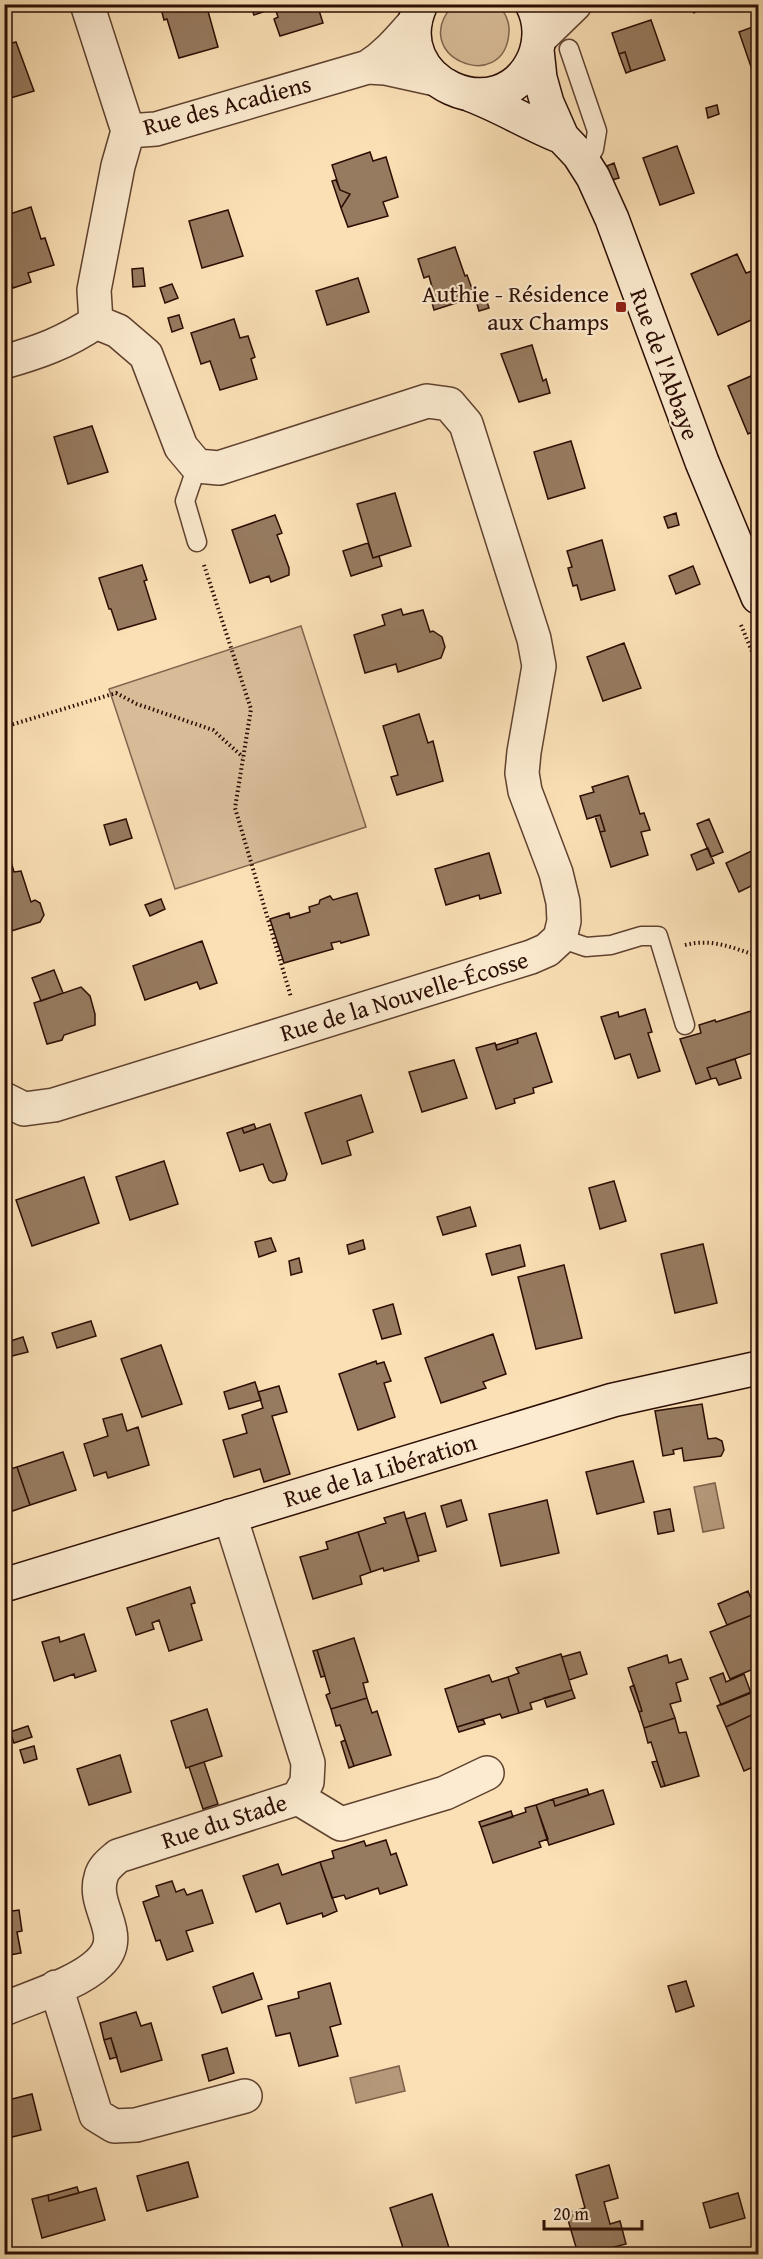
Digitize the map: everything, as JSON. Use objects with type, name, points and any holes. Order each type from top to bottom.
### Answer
[{"type":"street","points":[[87,4],[128,131]]},
{"type":"street","name":"Rue de l'Abbaye","points":[[532,4],[549,46],[540,78],[547,103],[562,137],[593,177],[612,219],[702,462],[759,597]]},
{"type":"street","points":[[471,95],[500,91],[523,75],[549,46],[575,4]]},
{"type":"street","points":[[418,13],[414,34],[420,58],[435,79]]},
{"type":"street","name":"Rue des Acadiens","points":[[96,322],[94,290],[118,166],[128,131],[156,129],[368,67],[397,44],[418,13]]},
{"type":"street","name":"Rue des Acadiens","points":[[368,67],[385,68],[435,79]]},
{"type":"street","name":"Rue de l'Abbaye","points":[[435,79],[458,92],[513,112],[541,129],[562,137]]},
{"type":"street","points":[[4,362],[72,338],[96,322],[118,331],[146,355],[181,447],[197,466],[219,468],[428,401],[449,404],[466,424],[534,639],[539,666],[522,773],[525,790],[556,873],[563,902],[564,921],[560,938]]},
{"type":"street","name":"Rue de la Nouvelle-Écosse","points":[[4,1099],[24,1109],[54,1105],[531,957],[547,950],[560,938]]},
{"type":"street","name":"Rue de la Libération","points":[[4,1585],[613,1400],[759,1368]]},
{"type":"street","name":"Rue du Stade","points":[[4,2009],[86,1973],[108,1953],[112,1937],[99,1889],[101,1876],[107,1865],[118,1856],[298,1797],[307,1782],[308,1763],[230,1516]]},
{"type":"street","points":[[298,1797],[341,1824],[445,1793],[487,1773]]},
{"type":"street","points":[[56,1987],[96,2115],[114,2127],[136,2124],[245,2096]]},
{"type":"lane","points":[[549,46],[597,131],[592,156],[585,165]]},
{"type":"lane","points":[[197,466],[185,501],[197,542]]},
{"type":"lane","points":[[560,938],[586,947],[611,945],[641,936],[658,936],[685,1025]]},
{"type":"path","points":[[197,542],[251,709],[235,808],[300,1028]]},
{"type":"path","points":[[4,727],[116,693],[137,705],[213,730],[244,757]]},
{"type":"path","points":[[664,950],[696,942],[717,942],[759,956]]},
{"type":"shaded area","points":[[454,4],[496,4],[504,13],[509,24],[509,32],[503,52],[492,62],[477,65],[462,62],[449,53],[441,39],[442,23]]},
{"type":"shaded area","points":[[301,626],[366,827],[175,889],[109,689]]},
{"type":"shaded area","points":[[715,1483],[724,1528],[703,1532],[694,1487]]},
{"type":"shaded area","points":[[399,2066],[405,2091],[356,2103],[350,2078]]},
{"type":"building","points":[[206,4],[218,47],[179,58],[167,19],[164,20],[160,5]]},
{"type":"building","points":[[250,4],[317,4],[323,23],[280,36],[274,19],[278,17],[275,8],[254,15]]},
{"type":"building","points":[[689,4],[700,4],[702,7],[694,13]]},
{"type":"building","points":[[651,20],[665,60],[631,71],[625,52],[619,54],[612,33]]},
{"type":"building","points":[[758,25],[758,83],[757,84],[739,32]]},
{"type":"building","points":[[16,42],[34,91],[4,100],[4,45]]},
{"type":"building","points":[[625,52],[631,71],[626,73],[619,54]]},
{"type":"building","points":[[717,105],[719,114],[708,118],[706,108]]},
{"type":"building","points":[[677,146],[694,193],[660,205],[643,158]]},
{"type":"building","points":[[370,152],[373,161],[386,157],[398,197],[383,202],[388,216],[348,227],[341,208],[350,194],[340,190],[332,165]]},
{"type":"building","points":[[614,163],[619,178],[612,180],[607,166]]},
{"type":"building","points":[[336,180],[340,190],[350,194],[341,208],[332,181]]},
{"type":"building","points":[[31,207],[41,239],[45,238],[54,265],[28,273],[31,282],[13,288],[4,263],[4,216]]},
{"type":"building","points":[[228,210],[243,256],[202,268],[189,221]]},
{"type":"building","points":[[455,247],[475,297],[434,310],[428,288],[432,287],[429,276],[424,278],[418,259]]},
{"type":"building","points":[[737,254],[746,273],[752,271],[758,285],[758,317],[718,335],[691,274]]},
{"type":"building","points":[[143,268],[145,286],[133,287],[132,269]]},
{"type":"building","points":[[358,278],[369,312],[327,325],[316,291]]},
{"type":"building","points":[[172,284],[178,298],[165,303],[160,288]]},
{"type":"building","points":[[485,296],[489,308],[479,311],[475,297]]},
{"type":"building","points":[[179,315],[183,328],[172,332],[168,318]]},
{"type":"building","points":[[234,319],[240,338],[248,336],[255,357],[251,359],[257,379],[220,390],[210,361],[201,364],[191,333]]},
{"type":"building","points":[[532,345],[543,381],[546,379],[550,393],[519,402],[501,354]]},
{"type":"building","points":[[758,373],[758,429],[748,434],[728,386]]},
{"type":"building","points":[[92,426],[108,472],[68,484],[54,437]]},
{"type":"building","points":[[571,441],[585,488],[548,499],[534,452]]},
{"type":"building","points":[[395,493],[411,546],[373,558],[357,504]]},
{"type":"building","points":[[676,513],[679,525],[668,528],[664,517]]},
{"type":"building","points":[[275,515],[282,533],[277,535],[289,568],[289,575],[271,582],[269,576],[250,583],[232,530]]},
{"type":"building","points":[[602,540],[615,590],[581,600],[577,585],[573,586],[568,568],[572,567],[567,551]]},
{"type":"building","points":[[368,543],[373,558],[379,556],[382,566],[351,576],[343,551]]},
{"type":"building","points":[[142,565],[147,580],[144,581],[156,619],[118,630],[99,578]]},
{"type":"building","points":[[693,566],[700,584],[676,594],[669,576]]},
{"type":"building","points":[[401,609],[403,615],[423,610],[430,632],[433,631],[442,637],[445,647],[441,658],[398,672],[396,664],[365,673],[354,635],[385,625],[382,615]]},
{"type":"building","points":[[624,643],[641,688],[603,701],[587,657]]},
{"type":"building","points":[[419,714],[428,743],[433,741],[443,781],[397,795],[391,777],[398,775],[383,726]]},
{"type":"building","points":[[628,776],[640,814],[644,813],[650,830],[641,832],[648,855],[611,867],[600,832],[605,831],[600,815],[587,819],[580,796],[594,792],[592,787]]},
{"type":"building","points":[[600,815],[605,831],[600,832],[595,816]]},
{"type":"building","points":[[126,819],[132,838],[110,845],[104,825]]},
{"type":"building","points":[[709,819],[723,852],[711,857],[697,824]]},
{"type":"building","points":[[7,848],[14,872],[21,871],[31,902],[35,900],[40,903],[44,915],[40,922],[5,933],[4,849]]},
{"type":"building","points":[[708,848],[714,863],[697,870],[691,855]]},
{"type":"building","points":[[758,848],[758,891],[755,884],[739,892],[726,863]]},
{"type":"building","points":[[489,853],[501,893],[480,899],[479,895],[446,905],[435,869]]},
{"type":"building","points":[[357,893],[369,935],[341,943],[340,941],[331,943],[333,949],[284,963],[270,919],[289,913],[290,918],[310,912],[309,907],[319,904],[320,900],[330,896],[333,900]]},
{"type":"building","points":[[161,899],[165,909],[150,916],[145,905]]},
{"type":"building","points":[[202,941],[217,983],[200,989],[197,982],[145,1000],[133,966]]},
{"type":"building","points":[[54,970],[63,993],[41,1001],[32,978]]},
{"type":"building","points":[[81,987],[90,996],[95,1014],[95,1025],[64,1035],[62,1040],[47,1044],[34,1003]]},
{"type":"building","points":[[645,1009],[652,1032],[648,1033],[660,1071],[638,1078],[630,1054],[615,1059],[601,1017],[618,1012],[619,1017]]},
{"type":"building","points":[[751,1011],[758,1034],[758,1051],[707,1068],[711,1079],[696,1084],[680,1039],[701,1033],[699,1025]]},
{"type":"building","points":[[536,1033],[552,1082],[533,1088],[534,1093],[514,1099],[515,1103],[496,1109],[476,1048],[495,1043],[497,1050],[518,1043],[517,1039]]},
{"type":"building","points":[[517,1039],[518,1043],[497,1050],[496,1045]]},
{"type":"building","points":[[735,1059],[741,1078],[719,1085],[716,1078],[711,1079],[707,1068]]},
{"type":"building","points":[[454,1060],[467,1098],[422,1112],[409,1072]]},
{"type":"building","points":[[361,1095],[373,1132],[347,1141],[351,1155],[322,1164],[305,1113]]},
{"type":"building","points":[[254,1124],[256,1129],[244,1133],[242,1128]]},
{"type":"building","points":[[270,1124],[287,1174],[285,1180],[273,1183],[269,1180],[263,1164],[240,1171],[227,1133],[242,1128],[244,1133]]},
{"type":"building","points":[[164,1161],[178,1204],[130,1220],[116,1177]]},
{"type":"building","points":[[84,1177],[99,1223],[32,1246],[16,1200]]},
{"type":"building","points":[[614,1181],[626,1221],[600,1229],[589,1188]]},
{"type":"building","points":[[470,1207],[476,1226],[443,1235],[437,1217]]},
{"type":"building","points":[[271,1238],[276,1251],[259,1257],[255,1242]]},
{"type":"building","points":[[363,1240],[365,1249],[349,1254],[347,1245]]},
{"type":"building","points":[[703,1244],[717,1303],[675,1313],[661,1254]]},
{"type":"building","points":[[520,1245],[525,1266],[492,1275],[486,1254]]},
{"type":"building","points":[[299,1258],[302,1272],[291,1275],[289,1261]]},
{"type":"building","points":[[564,1265],[582,1338],[536,1349],[518,1277]]},
{"type":"building","points":[[758,1301],[758,1325],[753,1302]]},
{"type":"building","points":[[393,1304],[401,1334],[382,1339],[373,1310]]},
{"type":"building","points":[[91,1321],[96,1336],[57,1348],[52,1333]]},
{"type":"building","points":[[493,1334],[506,1374],[483,1382],[486,1388],[441,1403],[425,1358]]},
{"type":"building","points":[[23,1337],[28,1352],[4,1358],[4,1343]]},
{"type":"building","points":[[161,1345],[182,1404],[142,1417],[121,1359]]},
{"type":"building","points":[[376,1361],[377,1364],[384,1362],[391,1381],[384,1383],[395,1417],[358,1430],[339,1374]]},
{"type":"building","points":[[255,1382],[261,1400],[229,1409],[224,1392]]},
{"type":"building","points":[[279,1386],[287,1412],[272,1416],[290,1474],[264,1482],[260,1469],[234,1477],[223,1440],[247,1433],[242,1415],[263,1408],[258,1392]]},
{"type":"building","points":[[702,1404],[708,1439],[716,1438],[722,1441],[724,1450],[721,1456],[684,1461],[682,1448],[673,1450],[674,1454],[663,1456],[655,1411]]},
{"type":"building","points":[[122,1414],[127,1431],[138,1427],[149,1465],[108,1478],[106,1472],[94,1476],[84,1444],[108,1436],[103,1419]]},
{"type":"building","points":[[63,1452],[76,1490],[30,1505],[17,1467]]},
{"type":"building","points":[[633,1461],[644,1502],[597,1514],[586,1472]]},
{"type":"building","points":[[17,1467],[30,1505],[4,1514],[4,1471]]},
{"type":"building","points":[[461,1500],[467,1520],[447,1527],[441,1506]]},
{"type":"building","points":[[547,1500],[559,1553],[501,1566],[489,1514]]},
{"type":"building","points":[[670,1509],[674,1531],[658,1534],[654,1512]]},
{"type":"building","points":[[404,1512],[419,1561],[384,1571],[383,1568],[371,1572],[358,1532],[386,1523],[384,1518]]},
{"type":"building","points":[[425,1513],[436,1551],[418,1556],[406,1519]]},
{"type":"building","points":[[358,1532],[371,1572],[360,1576],[362,1584],[313,1599],[300,1557],[328,1549],[326,1542]]},
{"type":"building","points":[[190,1587],[195,1603],[191,1604],[202,1640],[169,1651],[159,1620],[152,1623],[154,1629],[136,1635],[127,1608]]},
{"type":"building","points":[[748,1591],[757,1613],[727,1625],[718,1604]]},
{"type":"building","points":[[757,1613],[758,1667],[730,1679],[710,1632]]},
{"type":"building","points":[[84,1634],[96,1671],[75,1678],[74,1674],[54,1681],[42,1642],[59,1637],[60,1642]]},
{"type":"building","points":[[354,1638],[368,1682],[363,1683],[367,1698],[331,1709],[326,1695],[330,1693],[317,1650]]},
{"type":"building","points":[[317,1650],[325,1676],[321,1677],[313,1651]]},
{"type":"building","points":[[580,1652],[587,1674],[569,1680],[562,1657]]},
{"type":"building","points":[[561,1654],[572,1690],[530,1703],[532,1709],[519,1713],[508,1677],[519,1673],[516,1668]]},
{"type":"building","points":[[667,1655],[669,1663],[681,1659],[688,1679],[676,1683],[681,1701],[670,1704],[675,1718],[644,1728],[639,1712],[642,1711],[628,1668]]},
{"type":"building","points":[[723,1673],[726,1682],[744,1674],[751,1693],[721,1705],[710,1678]]},
{"type":"building","points":[[489,1675],[492,1682],[508,1677],[519,1713],[502,1718],[500,1714],[457,1727],[445,1689]]},
{"type":"building","points":[[634,1685],[642,1711],[639,1712],[630,1687]]},
{"type":"building","points":[[758,1689],[758,1712],[726,1727],[717,1706]]},
{"type":"building","points":[[572,1690],[575,1698],[547,1707],[544,1698]]},
{"type":"building","points":[[367,1698],[372,1713],[377,1711],[391,1755],[354,1766],[340,1725],[336,1726],[331,1709]]},
{"type":"building","points":[[207,1709],[222,1756],[186,1768],[171,1721]]},
{"type":"building","points":[[758,1712],[758,1765],[744,1771],[726,1727]]},
{"type":"building","points":[[675,1718],[679,1733],[686,1732],[699,1776],[665,1786],[651,1742],[648,1743],[644,1728]]},
{"type":"building","points":[[483,1719],[485,1724],[459,1732],[457,1727]]},
{"type":"building","points":[[28,1726],[32,1737],[14,1743],[10,1732]]},
{"type":"building","points":[[345,1740],[354,1766],[349,1768],[341,1742]]},
{"type":"building","points":[[34,1746],[37,1759],[24,1763],[20,1750]]},
{"type":"building","points":[[120,1755],[131,1792],[89,1805],[77,1769]]},
{"type":"building","points":[[657,1761],[665,1786],[661,1787],[652,1762]]},
{"type":"building","points":[[204,1762],[218,1804],[203,1809],[189,1767]]},
{"type":"building","points":[[587,1789],[589,1795],[555,1806],[553,1799]]},
{"type":"building","points":[[603,1790],[614,1824],[549,1845],[536,1805],[553,1799],[555,1806]]},
{"type":"building","points":[[536,1805],[548,1839],[539,1842],[541,1847],[493,1863],[481,1827],[526,1812],[525,1808]]},
{"type":"building","points":[[511,1811],[513,1817],[481,1827],[479,1822]]},
{"type":"building","points":[[386,1840],[391,1855],[396,1853],[407,1885],[380,1894],[378,1888],[346,1899],[344,1895],[332,1898],[320,1862],[334,1858],[332,1851],[364,1841],[366,1846]]},
{"type":"building","points":[[320,1862],[337,1911],[323,1917],[322,1913],[287,1924],[280,1903],[256,1912],[243,1876],[278,1864],[282,1875]]},
{"type":"building","points":[[172,1881],[176,1892],[184,1889],[187,1895],[202,1890],[213,1923],[186,1931],[193,1951],[167,1960],[160,1940],[156,1941],[143,1902],[159,1896],[156,1886]]},
{"type":"building","points":[[19,1910],[22,1931],[17,1932],[21,1953],[4,1956],[4,1912]]},
{"type":"building","points":[[253,1973],[262,1999],[222,2013],[213,1987]]},
{"type":"building","points":[[686,1981],[694,2006],[676,2012],[668,1986]]},
{"type":"building","points":[[330,1983],[341,2024],[330,2027],[338,2056],[299,2066],[290,2033],[276,2036],[268,2006],[299,1998],[298,1992]]},
{"type":"building","points":[[136,2012],[141,2026],[151,2023],[162,2060],[121,2072],[111,2038],[104,2040],[100,2023]]},
{"type":"building","points":[[111,2038],[117,2057],[110,2059],[104,2040]]},
{"type":"building","points":[[227,2048],[234,2073],[209,2081],[202,2055]]},
{"type":"building","points":[[32,2094],[41,2130],[4,2139],[4,2101]]},
{"type":"building","points":[[188,2162],[198,2197],[147,2211],[137,2176]]},
{"type":"building","points":[[609,2165],[618,2198],[604,2202],[610,2224],[620,2221],[626,2244],[594,2252],[595,2254],[578,2254],[566,2213],[585,2208],[576,2175]]},
{"type":"building","points":[[77,2187],[79,2193],[49,2201],[48,2195]]},
{"type":"building","points":[[96,2188],[105,2220],[42,2238],[32,2199],[48,2195],[49,2201]]},
{"type":"building","points":[[738,2193],[745,2218],[710,2228],[703,2203]]},
{"type":"building","points":[[432,2194],[451,2254],[405,2254],[390,2208]]},
{"type":"place","name":"Authie - Résidence aux Champs","points":[[621,307]]}]
